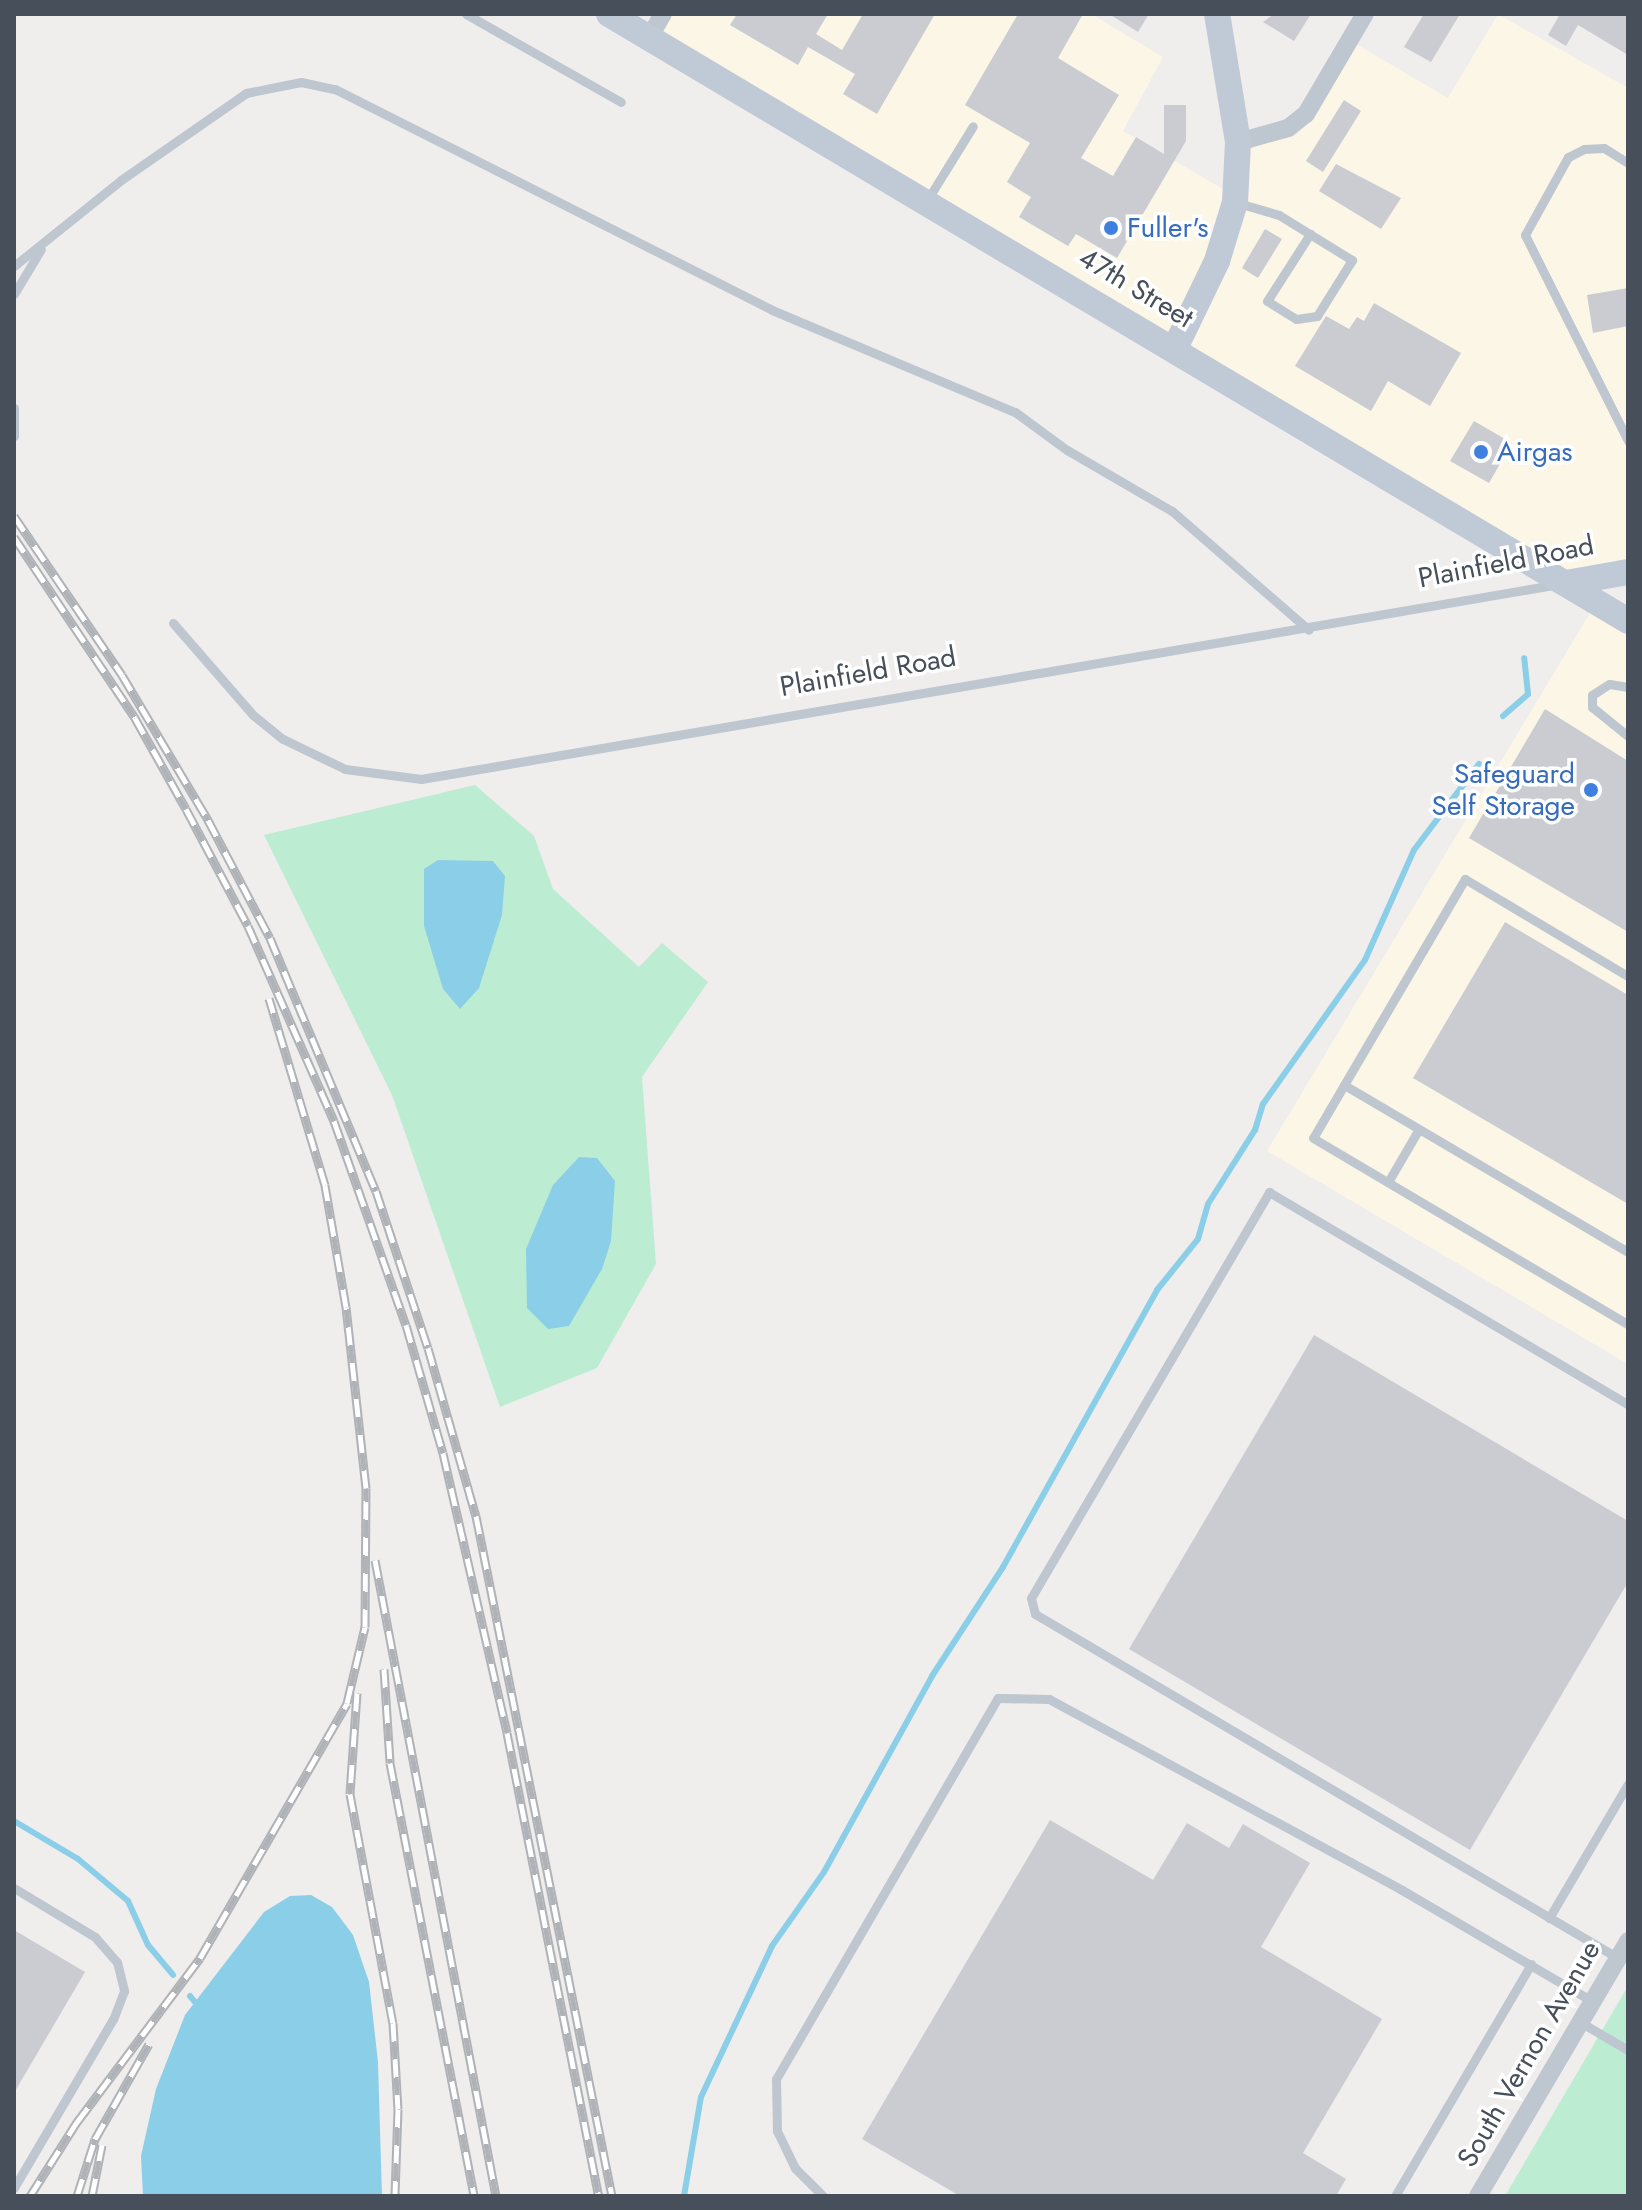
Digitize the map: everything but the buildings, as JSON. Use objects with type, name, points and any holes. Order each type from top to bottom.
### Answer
[{"type":"main road","name":"47th Street","points":[[609,14],[1175,348],[1628,621]]},
{"type":"main road","points":[[1175,348],[1217,261],[1235,202],[1238,142],[1217,14]]},
{"type":"main road","name":"Plainfield Road","points":[[1566,583],[1628,572]]},
{"type":"street","points":[[649,38],[663,14]]},
{"type":"street","points":[[1238,142],[1288,128],[1306,114],[1365,14]]},
{"type":"street","name":"South Vernon Avenue","points":[[1478,2196],[1628,1941]]},
{"type":"lane","points":[[466,14],[621,102]]},
{"type":"lane","points":[[14,266],[133,171],[246,93],[301,82],[335,89],[772,310],[1015,412],[1067,450],[1172,511],[1309,630]]},
{"type":"lane","points":[[926,202],[973,126]]},
{"type":"lane","points":[[1628,163],[1604,148],[1584,149],[1568,157],[1525,235],[1628,441]]},
{"type":"lane","points":[[1235,202],[1279,215],[1310,234],[1352,260],[1317,316],[1296,319],[1267,301],[1310,234]]},
{"type":"lane","points":[[14,294],[46,240]]},
{"type":"lane","points":[[14,408],[14,436]]},
{"type":"lane","name":"Plainfield Road","points":[[173,623],[253,715],[283,739],[345,769],[421,779],[1309,630],[1566,583]]},
{"type":"lane","points":[[1628,687],[1609,684],[1592,695],[1592,707],[1628,736]]},
{"type":"lane","points":[[1628,976],[1465,879],[1313,1138],[1628,1324]]},
{"type":"lane","points":[[1344,1085],[1628,1252]]},
{"type":"lane","points":[[1388,1182],[1419,1129]]},
{"type":"lane","points":[[1618,1958],[1035,1614],[1031,1598],[1269,1192],[1628,1404]]},
{"type":"lane","points":[[823,2196],[795,2168],[777,2131],[776,2079],[998,1698],[1049,1699],[1531,1964],[1592,2001]]},
{"type":"lane","points":[[1549,1918],[1628,1784]]},
{"type":"lane","points":[[14,1888],[95,1937],[117,1962],[124,1991],[113,2019],[14,2188]]},
{"type":"lane","points":[[1395,2196],[1531,1964]]},
{"type":"lane","points":[[1580,2022],[1628,2050]]},
{"type":"shaded area","points":[[670,14],[1091,14],[1163,57],[1123,131],[1230,193],[1172,339],[658,34]]},
{"type":"shaded area","points":[[1498,14],[1628,88],[1628,562],[1563,574],[1182,346],[1244,147],[1295,136],[1318,112],[1356,44],[1448,98]]},
{"type":"shaded area","points":[[1593,608],[1628,629],[1628,1364],[1267,1151]]},
{"type":"green space","points":[[475,785],[534,836],[553,889],[639,967],[662,943],[708,982],[642,1077],[656,1264],[597,1368],[500,1407],[392,1095],[264,835]]},
{"type":"green space","points":[[1628,1986],[1628,2196],[1505,2196]]},
{"type":"water","points":[[438,860],[493,861],[505,876],[502,915],[479,988],[460,1009],[443,989],[424,926],[424,869]]},
{"type":"water","points":[[579,1157],[597,1158],[615,1181],[611,1241],[602,1269],[569,1326],[548,1329],[527,1308],[526,1249],[553,1185]]},
{"type":"water","points":[[311,1895],[332,1907],[353,1935],[369,1982],[378,2062],[382,2196],[143,2196],[141,2156],[156,2089],[185,2015],[264,1912],[290,1896]]},
{"type":"waterway","points":[[1503,716],[1528,694],[1524,658]]},
{"type":"waterway","points":[[684,2196],[701,2097],[772,1946],[824,1872],[932,1676],[1003,1567],[1157,1290],[1198,1239],[1208,1204],[1255,1130],[1263,1104],[1365,960],[1414,850],[1479,764]]},
{"type":"waterway","points":[[14,1821],[78,1859],[128,1901],[148,1945],[173,1975]]},
{"type":"waterway","points":[[190,1996],[195,2002]]},
{"type":"railway","points":[[14,516],[122,675],[208,820],[270,938],[376,1191],[428,1348],[476,1516],[612,2196]]},
{"type":"railway","points":[[14,537],[135,718],[248,926],[334,1121],[406,1325],[443,1453],[507,1733],[599,2196]]},
{"type":"railway","points":[[30,2196],[77,2122],[200,1958],[347,1703],[365,1627],[366,1488],[346,1307],[325,1185],[269,998]]},
{"type":"railway","points":[[375,1560],[496,2196]]},
{"type":"railway","points":[[384,1669],[390,1763],[474,2196]]},
{"type":"railway","points":[[357,1693],[350,1794],[393,2023],[398,2109],[395,2196]]},
{"type":"railway","points":[[77,2196],[95,2139],[149,2044]]},
{"type":"railway","points":[[92,2196],[102,2145]]},
{"type":"place","name":"Fuller's","points":[[1111,228]]},
{"type":"place","name":"Airgas","points":[[1481,452]]},
{"type":"place","name":"Safeguard Self Storage","points":[[1591,790]]}]
